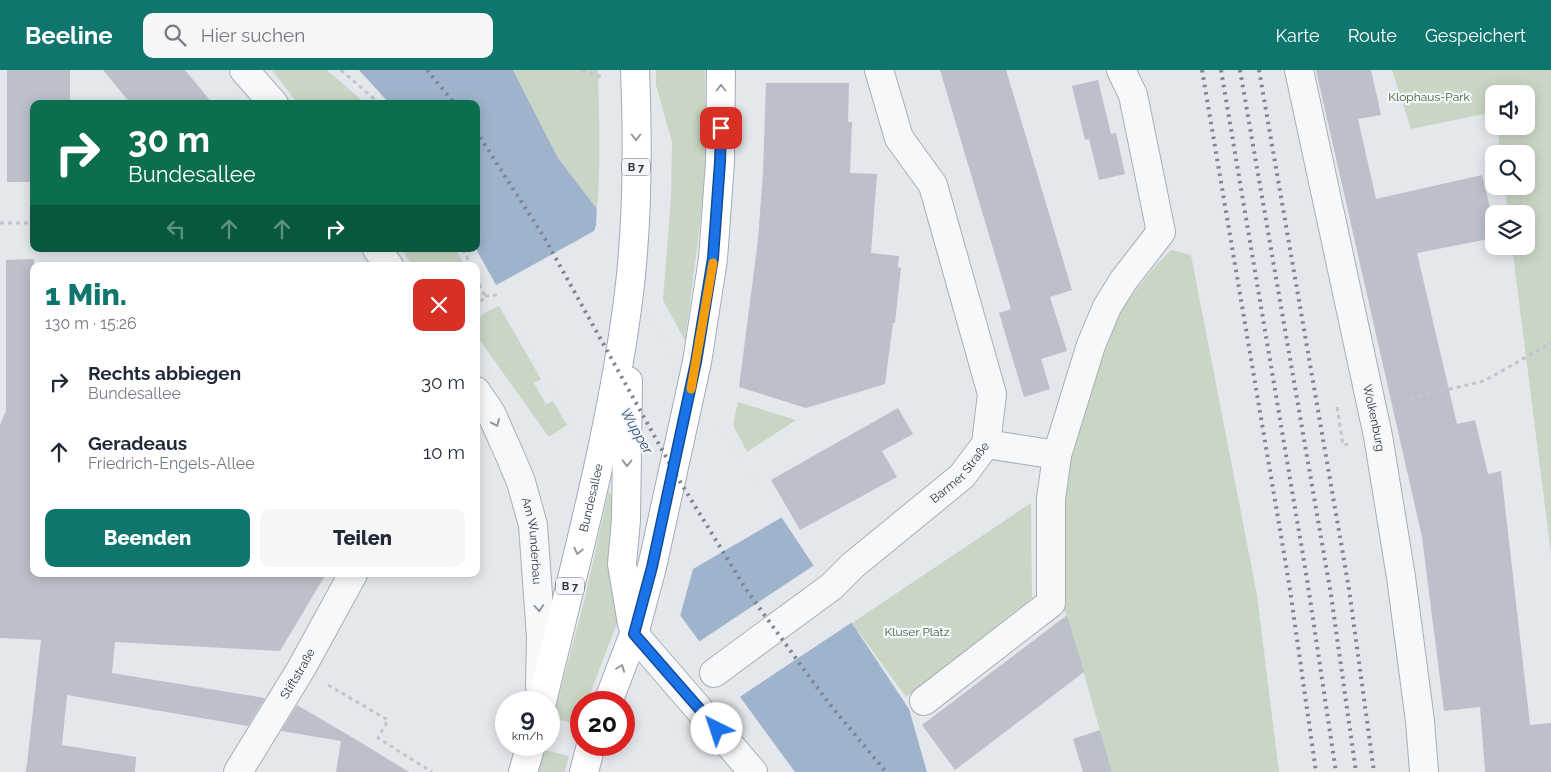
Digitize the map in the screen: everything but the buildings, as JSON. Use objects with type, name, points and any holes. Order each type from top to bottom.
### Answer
[{"type":"main road","name":"B 7","points":[[629,292],[636,173],[635,70]]},
{"type":"main road","points":[[612,691],[634,634],[652,567],[696,362],[713,258],[720,162],[721,70]]},
{"type":"main road","points":[[629,292],[626,520],[622,564],[634,634]]},
{"type":"main road","name":"Bundesallee","points":[[544,691],[597,469],[615,382],[629,292]]},
{"type":"main road","points":[[523,772],[528,756]]},
{"type":"main road","points":[[584,772],[588,756]]},
{"type":"street","points":[[244,70],[270,100]]},
{"type":"street","name":"Barmer Straße","points":[[714,673],[831,587],[852,566],[962,476],[986,444],[992,394],[933,185],[899,138],[879,70]]},
{"type":"street","points":[[924,701],[1052,603],[1051,499],[1057,454],[1091,344],[1107,306],[1122,281],[1161,232],[1133,95],[1121,70]]},
{"type":"street","name":"Wolkenburg","points":[[1299,70],[1372,407],[1402,576],[1420,721],[1424,772]]},
{"type":"street","points":[[379,252],[387,262]]},
{"type":"street","name":"Am Wunderbau","points":[[480,397],[491,413],[521,482],[533,525],[541,637],[541,691]]},
{"type":"street","points":[[986,444],[1057,454]]},
{"type":"street","name":"Stiftstraße","points":[[238,772],[301,669],[351,577]]},
{"type":"street","points":[[634,634],[753,772]]},
{"type":"path","points":[[341,70],[375,100]]},
{"type":"path","points":[[0,223],[30,223]]},
{"type":"path","points":[[480,285],[485,296]]},
{"type":"path","points":[[480,303],[485,296],[498,295]]},
{"type":"path","points":[[1372,407],[1484,381],[1551,343]]},
{"type":"path","points":[[1337,407],[1342,439]]},
{"type":"path","points":[[340,692],[388,720],[378,738],[432,772]]},
{"type":"green space","points":[[272,70],[327,70],[361,100],[295,100]]},
{"type":"green space","points":[[513,70],[598,70],[599,157],[597,209],[558,158]]},
{"type":"green space","points":[[656,70],[705,70],[706,154],[700,225],[685,341],[663,300],[671,198],[672,142],[656,85]]},
{"type":"green space","name":"Klophaus-Park","points":[[1392,70],[1551,70],[1551,554],[1513,255],[1535,255],[1535,205],[1507,205],[1506,195],[1535,195],[1535,145],[1500,145],[1498,135],[1535,135],[1535,85],[1485,85],[1485,114],[1411,129]]},
{"type":"green space","points":[[1171,250],[1191,255],[1257,595],[1279,772],[1112,772],[1067,615],[1053,595],[1065,483],[1081,417],[1119,312],[1154,267]]},
{"type":"green space","points":[[403,252],[458,252],[463,262],[410,262]]},
{"type":"green space","points":[[499,306],[541,379],[534,383],[546,404],[553,401],[567,425],[549,437],[480,341],[480,318]]},
{"type":"green space","points":[[738,402],[796,420],[747,452],[733,425]]},
{"type":"green space","points":[[609,490],[620,510],[612,586],[619,618],[591,691],[570,691],[570,723],[560,720],[560,692],[584,602]]},
{"type":"green space","name":"Kluser Platz","points":[[1031,503],[1032,598],[906,697],[852,623]]},
{"type":"green space","points":[[560,754],[569,756],[565,772],[538,772],[542,756],[560,756]]},
{"type":"water","name":"Wupper","points":[[359,70],[513,70],[558,158],[597,209],[681,384],[782,518],[909,709],[927,772],[795,772],[680,615],[478,252],[480,252],[480,100],[386,100]]},
{"type":"pier","points":[[597,205],[683,382],[784,516],[693,569],[680,616],[493,287],[594,231]]},
{"type":"pier","points":[[816,564],[854,621],[738,698],[697,643]]},
{"type":"railway","points":[[427,70],[452,100]]},
{"type":"railway","points":[[1202,70],[1289,583],[1316,772]]},
{"type":"railway","points":[[1221,70],[1307,579],[1336,772]]},
{"type":"railway","points":[[1240,70],[1331,595],[1356,772]]},
{"type":"railway","points":[[1259,70],[1349,589],[1374,772]]},
{"type":"railway","points":[[480,137],[544,237],[676,475],[747,591],[827,701],[886,772]]},
{"type":"slow traffic","points":[[691,389],[713,263]]},
{"type":"route","points":[[717,729],[634,634],[652,567],[696,362],[713,258],[721,128]]}]
